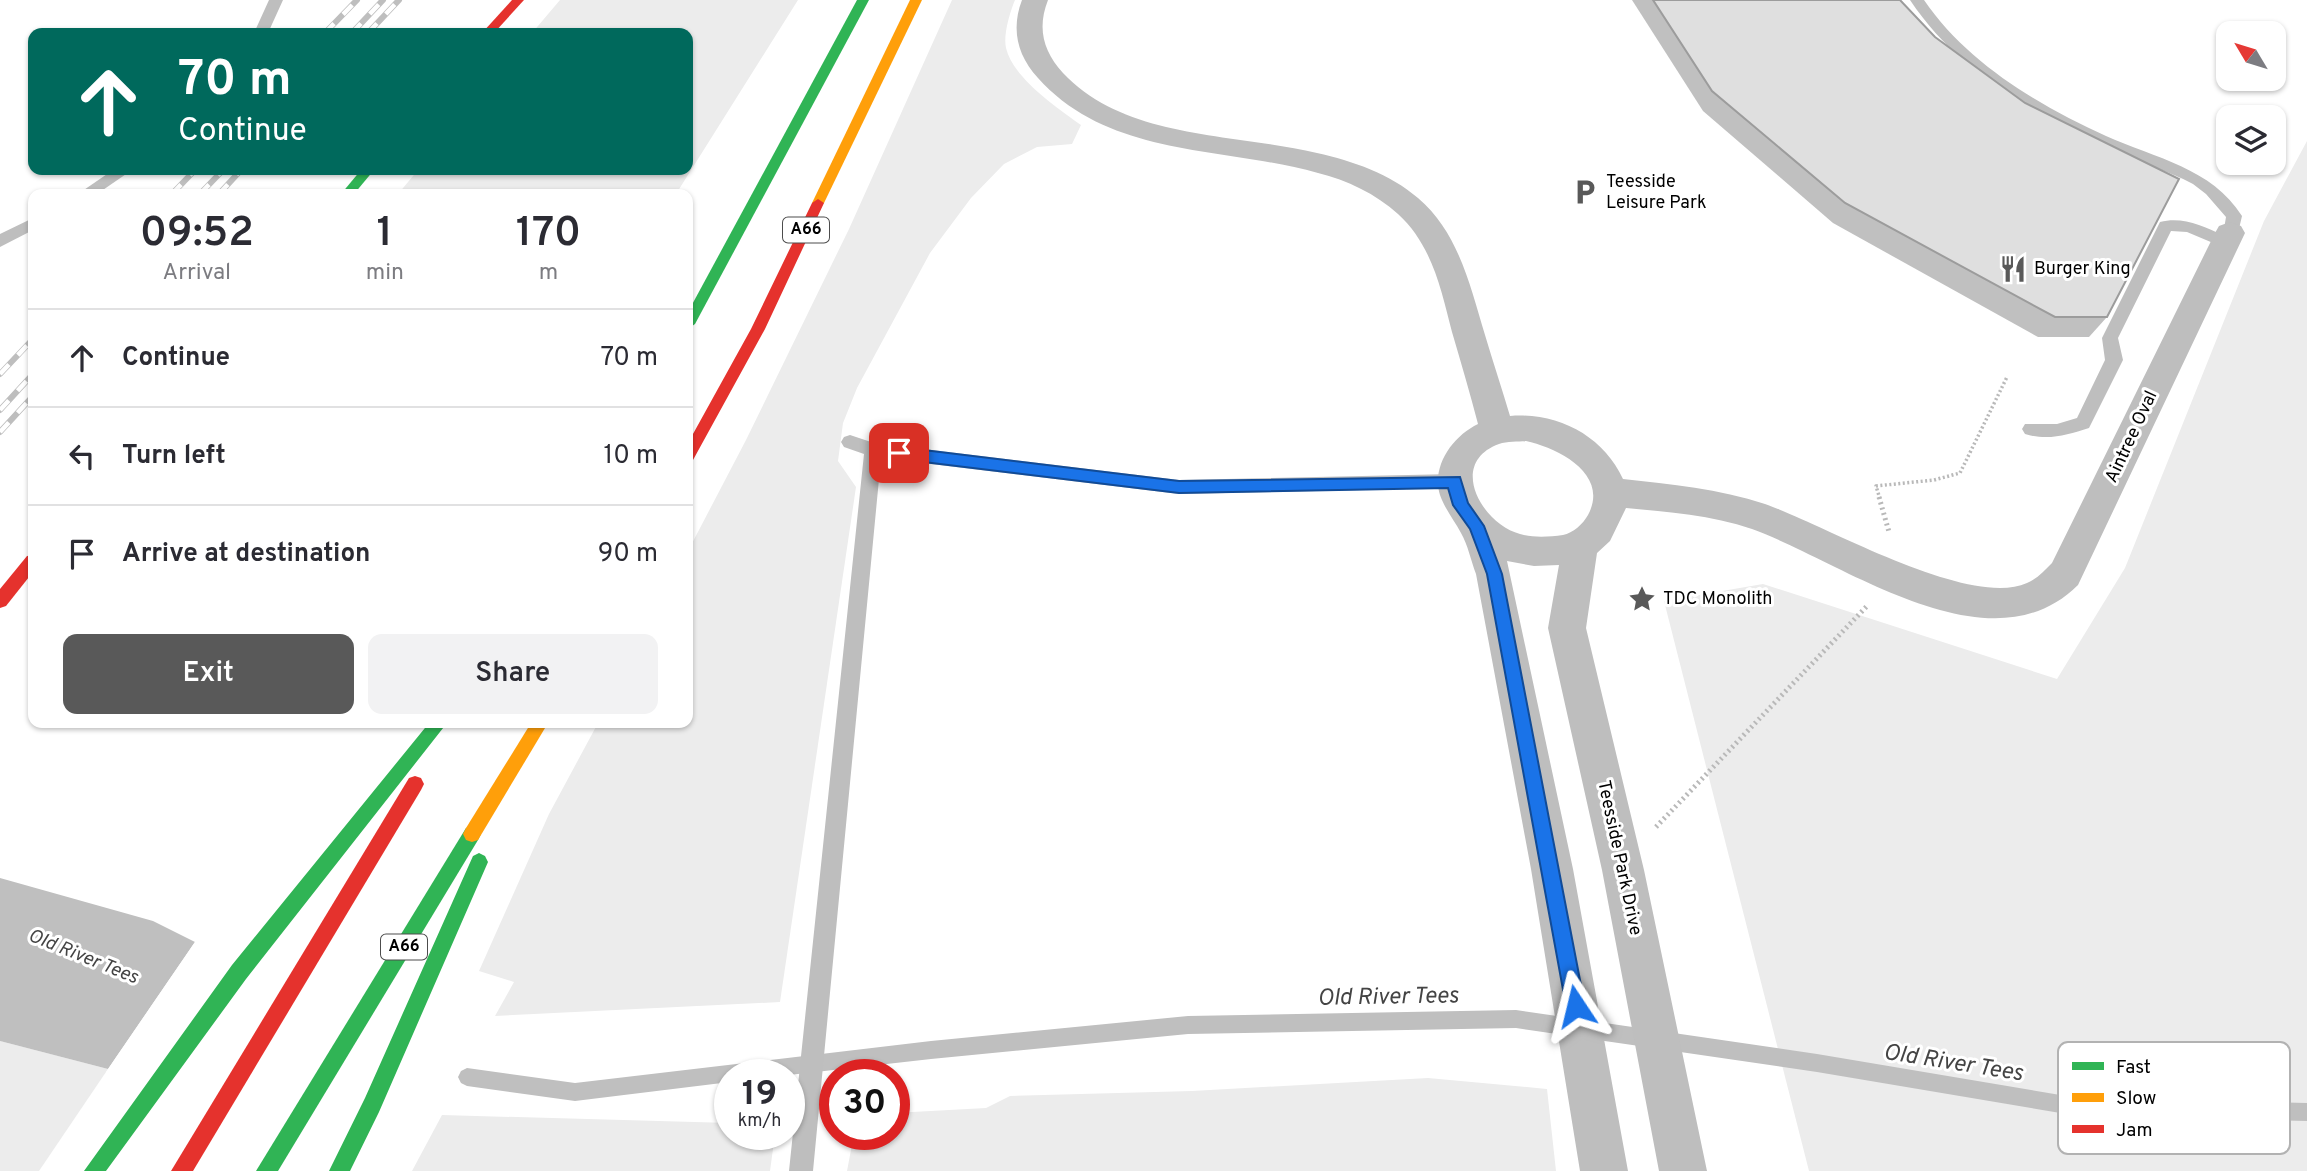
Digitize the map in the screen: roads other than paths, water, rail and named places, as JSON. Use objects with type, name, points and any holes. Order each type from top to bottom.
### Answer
[{"type":"main road","points":[[492,28],[517,0]]},
{"type":"main road","points":[[693,315],[863,0]]},
{"type":"main road","name":"A66","points":[[693,447],[758,330],[916,0]]},
{"type":"main road","points":[[351,189],[364,175]]},
{"type":"main road","points":[[0,601],[28,567]]},
{"type":"main road","points":[[94,1171],[239,972],[435,728]]},
{"type":"main road","points":[[181,1171],[449,728]]},
{"type":"main road","name":"A66","points":[[266,1171],[538,728]]},
{"type":"main road","name":"A66","points":[[496,825],[539,728]]},
{"type":"main road","name":"A66","points":[[339,1171],[372,1105],[485,850]]},
{"type":"street","points":[[1035,0],[1028,26],[1029,41],[1037,59],[1061,89],[1094,112],[1139,129],[1319,162],[1368,179],[1409,207],[1427,225],[1448,261],[1497,431]]},
{"type":"street","name":"Aintree Oval","points":[[1610,492],[1717,505],[1762,518],[1891,574],[1968,600],[2002,603],[2028,600],[2049,589],[2065,574],[2228,238]]},
{"type":"street","points":[[1476,526],[1508,546],[1546,553],[1580,545],[1598,531],[1604,522],[1609,513],[1610,492],[1601,469],[1581,448],[1555,434],[1525,428],[1497,431],[1475,442],[1459,459],[1454,481],[1461,505],[1476,526],[1494,574],[1552,869],[1604,1171]]},
{"type":"street","name":"Teesside Park Drive","points":[[1580,545],[1567,628],[1620,860],[1683,1171]]},
{"type":"lane","points":[[263,28],[276,0]]},
{"type":"lane","points":[[1917,0],[1938,29],[1964,53],[2026,100],[2085,133],[2186,172],[2222,197],[2234,216],[2228,238],[2187,227],[2166,226],[2110,338],[2114,360],[2083,424],[2057,431],[2031,429]]},
{"type":"lane","points":[[94,189],[116,175]]},
{"type":"lane","points":[[0,241],[28,226]]},
{"type":"lane","points":[[850,442],[873,450],[1179,487],[1454,481]]},
{"type":"lane","points":[[801,1171],[873,450]]},
{"type":"water","points":[[0,878],[153,921],[195,942],[108,1069],[0,1041]]},
{"type":"waterway","name":"Old River Tees","points":[[467,1077],[575,1092],[931,1050],[1188,1025],[1516,1019],[1817,1063],[2058,1104]]},
{"type":"waterway","name":"Old River Tees","points":[[2290,1112],[2307,1112]]},
{"type":"railway","points":[[330,28],[357,0]]},
{"type":"railway","points":[[357,28],[383,0]]},
{"type":"railway","points":[[373,28],[399,0]]},
{"type":"railway","points":[[177,189],[190,175]]},
{"type":"railway","points":[[205,189],[218,175]]},
{"type":"railway","points":[[224,189],[236,175]]},
{"type":"railway","points":[[0,374],[28,344]]},
{"type":"railway","points":[[0,410],[28,379]]},
{"type":"railway","points":[[0,432],[28,401]]},
{"type":"place","name":"Teesside Leisure Park","points":[[1585,192]]},
{"type":"place","name":"Burger King","points":[[2013,269]]},
{"type":"place","name":"TDC Monolith","points":[[1642,599]]}]
